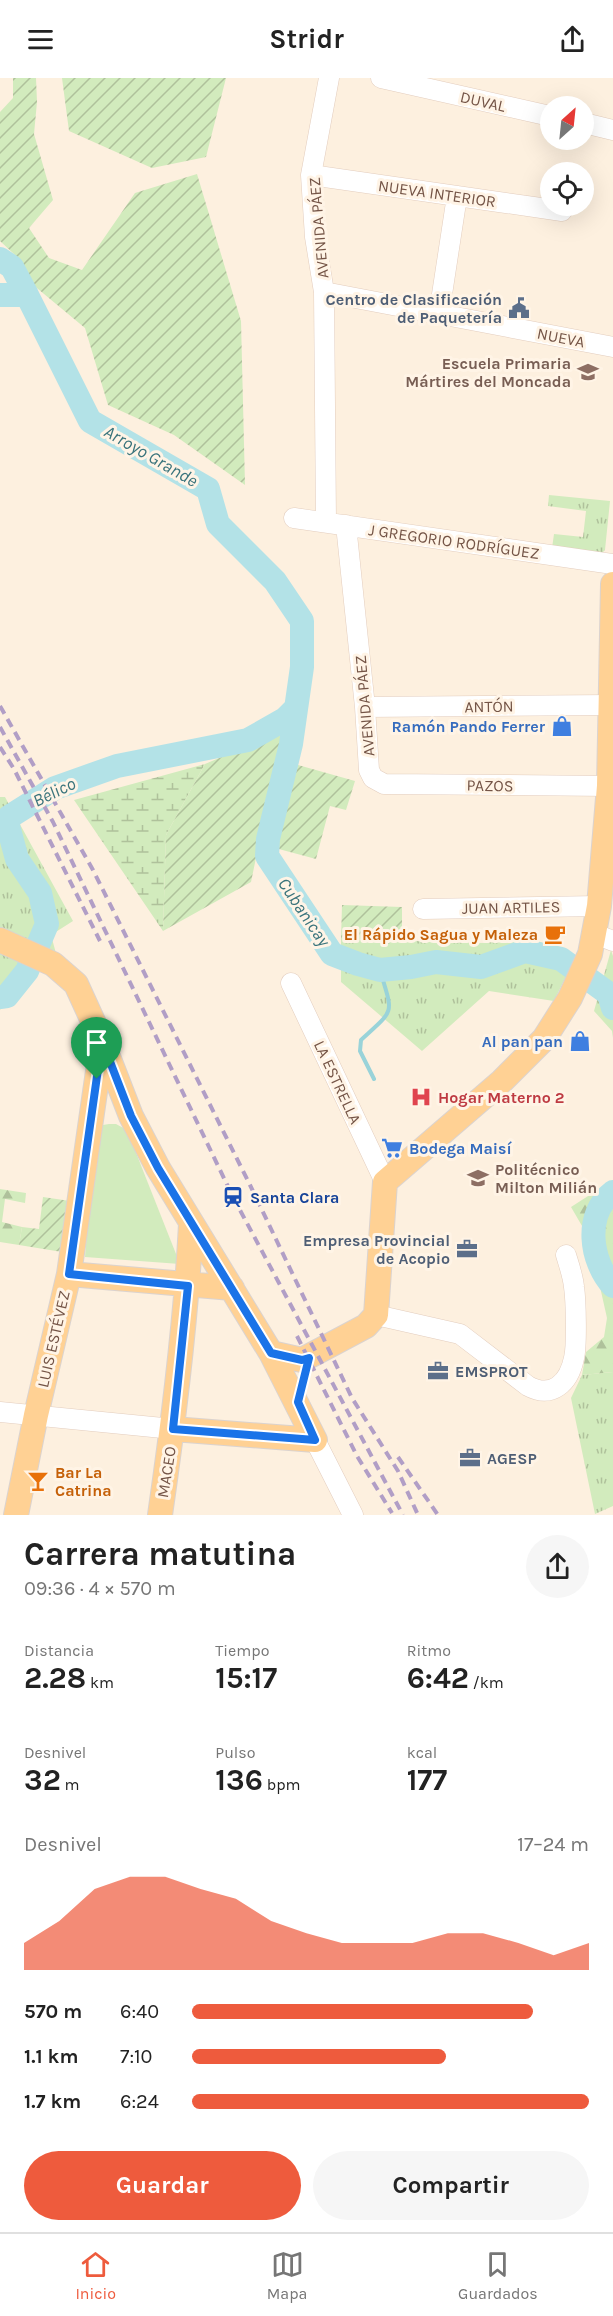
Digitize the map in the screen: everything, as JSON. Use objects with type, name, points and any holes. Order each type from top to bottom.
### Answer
[{"type":"main road","points":[[271,1353],[302,1360],[309,1358],[366,1326],[376,1315],[385,1182],[502,1081],[544,1039],[570,998],[599,943],[599,906],[611,787],[613,584]]},
{"type":"main road","points":[[0,940],[53,964],[76,984],[102,1041],[131,1116],[158,1168],[190,1224],[271,1353],[298,1402],[315,1440],[173,1429]]},
{"type":"main road","name":"LUIS ESTÉVEZ","points":[[16,1515],[36,1415],[69,1274],[102,1041]]},
{"type":"main road","points":[[92,1118],[100,1109],[110,1106],[120,1107],[131,1116]]},
{"type":"main road","name":"MACEO","points":[[160,1515],[173,1429],[188,1286],[190,1224]]},
{"type":"main road","points":[[69,1274],[232,1288]]},
{"type":"main road","points":[[298,1402],[309,1358]]},
{"type":"street","name":"AVENIDA PÁEZ","points":[[326,522],[324,292],[315,237],[311,175],[329,78]]},
{"type":"street","name":"DUVAL","points":[[381,78],[540,114]]},
{"type":"street","points":[[594,125],[613,130]]},
{"type":"street","name":"NUEVA INTERIOR","points":[[311,175],[540,208]]},
{"type":"street","points":[[439,314],[457,196]]},
{"type":"street","name":"NUEVA","points":[[324,292],[613,347]]},
{"type":"street","name":"J GREGORIO RODRÍGUEZ","points":[[294,518],[613,564]]},
{"type":"street","name":"AVENIDA PÁEZ","points":[[346,525],[365,707],[369,770],[373,778]]},
{"type":"street","name":"ANTÓN","points":[[365,707],[612,705]]},
{"type":"street","name":"PAZOS","points":[[373,778],[384,784],[611,787]]},
{"type":"street","name":"JUAN ARTILES","points":[[423,909],[599,906]]},
{"type":"street","name":"LA ESTRELLA","points":[[291,982],[385,1182]]},
{"type":"street","points":[[376,1315],[460,1334],[528,1386],[538,1391],[548,1392],[561,1384],[574,1358],[574,1286],[566,1255]]},
{"type":"street","points":[[0,1412],[173,1429]]},
{"type":"street","points":[[315,1440],[353,1515]]},
{"type":"green space","points":[[13,78],[36,78],[37,102],[34,134],[53,200],[29,228],[49,258],[82,270],[135,193],[197,174],[241,321],[245,485],[174,435],[108,405],[85,328],[32,284],[15,255],[0,241],[0,112],[13,98]]},
{"type":"green space","points":[[62,78],[226,78],[206,157],[152,168],[69,131]]},
{"type":"green space","points":[[549,495],[610,501],[605,550],[602,553],[552,548],[554,534],[583,537],[586,511],[548,506]]},
{"type":"green space","points":[[282,731],[251,882],[163,931],[166,835],[205,764]]},
{"type":"green space","points":[[205,764],[166,835],[163,931],[74,800]]},
{"type":"green space","points":[[298,765],[355,781],[346,810],[330,806],[316,859],[275,848]]},
{"type":"green space","points":[[0,797],[5,797],[73,921],[51,935],[57,957],[0,931]]},
{"type":"green space","points":[[342,905],[402,907],[402,941],[341,939]]},
{"type":"green space","points":[[523,934],[575,958],[554,1001],[489,991],[422,1051],[341,982],[341,939],[484,943]]},
{"type":"green space","points":[[0,950],[35,968],[0,1010]]},
{"type":"green space","points":[[611,950],[613,956],[613,1038],[612,1031],[594,1011]]},
{"type":"green space","points":[[116,1124],[127,1130],[180,1264],[85,1257],[95,1133],[103,1125]]},
{"type":"green space","points":[[613,1180],[613,1372],[582,1375],[586,1352],[604,1337],[607,1318],[589,1238],[571,1207]]},
{"type":"green space","points":[[0,1189],[26,1193],[25,1203],[5,1199],[2,1222],[22,1227],[19,1245],[0,1242]]},
{"type":"green space","points":[[43,1197],[70,1201],[62,1252],[19,1245],[22,1227],[39,1229]]},
{"type":"green space","points":[[613,1372],[613,1506],[595,1514],[571,1398],[582,1375]]},
{"type":"waterway","name":"Arroyo Grande","points":[[0,259],[12,267],[90,421],[208,489],[218,524],[275,581],[302,621],[302,667],[291,744],[268,839],[267,856],[332,954],[380,970],[436,962],[481,967],[525,951],[561,959],[609,994],[613,1008]]},
{"type":"waterway","name":"Arroyo Grande","points":[[0,295],[27,295]]},
{"type":"waterway","name":"Bélico","points":[[0,997],[7,996],[27,971],[47,924],[40,893],[17,859],[8,826],[9,817],[55,788],[117,766],[248,740],[285,719],[295,709]]},
{"type":"waterway","points":[[374,1079],[360,1051],[361,1040],[381,1022],[388,1010],[389,1003],[380,970]]},
{"type":"waterway","name":"Cubanicay","points":[[613,1192],[604,1201],[594,1225],[595,1251],[599,1264],[613,1286]]},
{"type":"railway","points":[[0,706],[93,870],[250,1185],[352,1398],[398,1471],[418,1515]]},
{"type":"railway","points":[[0,727],[53,822],[233,1197],[403,1515]]},
{"type":"railway","points":[[0,747],[14,769],[100,941]]},
{"type":"railway","points":[[297,1336],[357,1456],[392,1513]]},
{"type":"railway","points":[[398,1457],[438,1515]]},
{"type":"place","name":"Centro de Clasificación de Paquetería","points":[[519,308]]},
{"type":"place","name":"Escuela Primaria Mártires del Moncada","points":[[588,372]]},
{"type":"place","name":"Ramón Pando Ferrer","points":[[562,726]]},
{"type":"place","name":"El Rápido Sagua y Maleza","points":[[555,934]]},
{"type":"place","name":"Al pan pan","points":[[580,1041]]},
{"type":"place","name":"Hogar Materno 2","points":[[421,1097]]},
{"type":"place","name":"Bodega Maisí","points":[[392,1148]]},
{"type":"place","name":"Politécnico Milton Milián","points":[[478,1178]]},
{"type":"place","name":"Santa Clara","points":[[233,1197]]},
{"type":"place","name":"Empresa Provincial de Acopio","points":[[467,1249]]},
{"type":"place","name":"EMSPROT","points":[[438,1371]]},
{"type":"place","name":"AGESP","points":[[470,1458]]},
{"type":"place","name":"Bar La Catrina","points":[[38,1481]]},
{"type":"route","points":[[102,1041],[131,1116],[158,1168],[190,1224],[271,1353],[302,1360],[309,1358],[298,1402],[315,1440],[173,1429],[188,1286],[69,1274],[97,1079],[102,1041]]}]
